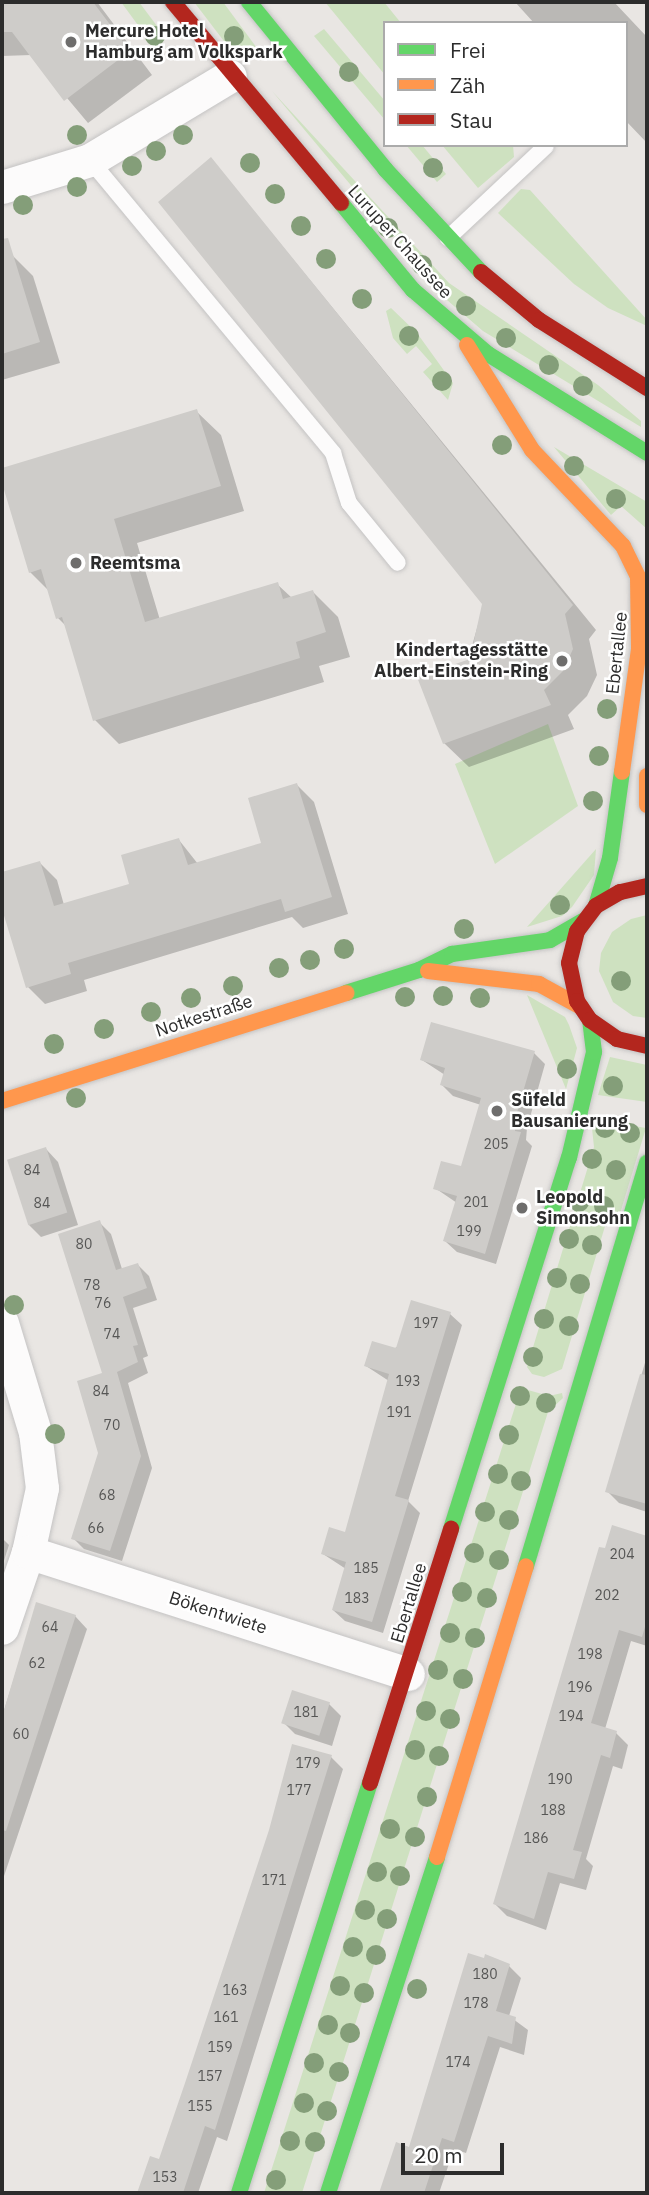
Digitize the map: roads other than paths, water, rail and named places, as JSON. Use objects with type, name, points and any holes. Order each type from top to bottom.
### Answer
[{"type":"main road","name":"Luruper Chaussee","points":[[173,2],[242,71],[368,240],[460,334],[647,453]]},
{"type":"main road","points":[[249,2],[281,54],[448,238],[539,320],[647,395]]},
{"type":"main road","name":"Ebertallee","points":[[460,334],[532,450],[623,546],[638,577],[639,649],[610,858],[596,906]]},
{"type":"main road","points":[[618,373],[647,388]]},
{"type":"main road","points":[[647,776],[647,805]]},
{"type":"main road","points":[[583,921],[596,906],[620,892],[647,886]]},
{"type":"main road","name":"Ebertallee","points":[[239,2193],[408,1674],[569,1158],[594,1052],[586,1014],[569,963],[583,921]]},
{"type":"main road","name":"Notkestraße","points":[[2,1101],[419,970],[452,954],[550,940],[583,921]]},
{"type":"main road","name":"Notkestraße","points":[[419,970],[539,984],[586,1014],[617,1039],[647,1046]]},
{"type":"main road","points":[[328,2193],[486,1708],[579,1379],[647,1163]]},
{"type":"street","points":[[2,187],[90,160],[242,71]]},
{"type":"street","points":[[2,1323],[34,1432],[42,1488],[28,1552],[2,1628]]},
{"type":"street","name":"Bökentwiete","points":[[28,1552],[408,1674]]},
{"type":"lane","points":[[448,238],[544,147]]},
{"type":"lane","points":[[90,160],[333,453],[349,503],[398,563]]},
{"type":"place","name":"Mercure Hotel Hamburg am Volkspark","points":[[71,42]]},
{"type":"place","name":"Reemtsma","points":[[76,563]]},
{"type":"place","name":"Kindertagesstätte Albert-Einstein-Ring","points":[[562,661]]},
{"type":"place","name":"Süfeld Bausanierung","points":[[497,1111]]},
{"type":"place","name":"Leopold Simonsohn","points":[[522,1208]]}]
